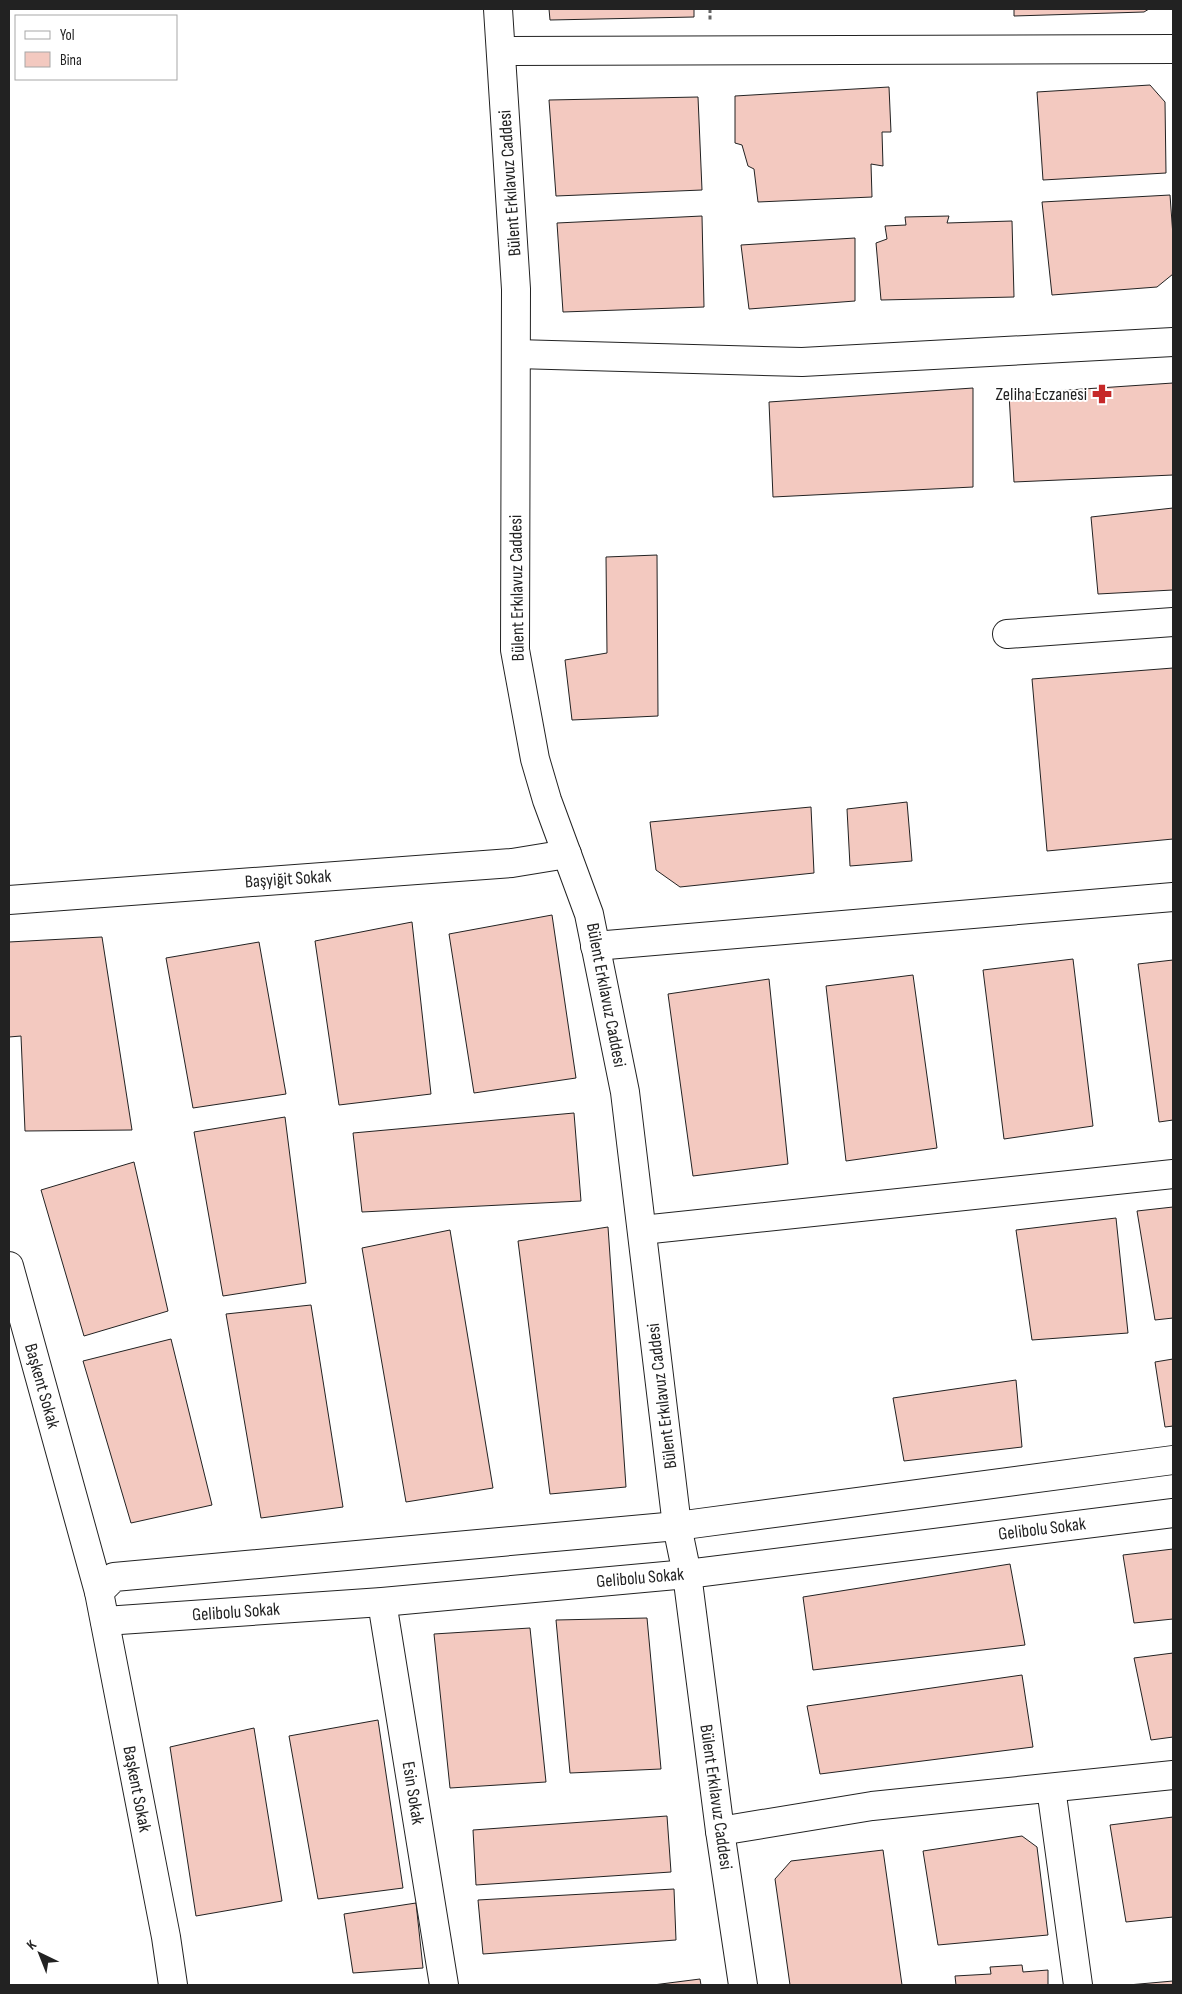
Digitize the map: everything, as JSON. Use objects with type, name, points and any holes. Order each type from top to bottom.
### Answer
[{"type":"street","name":"Bülent Erkılavuz Caddesi","points":[[498,9],[516,288],[515,650],[535,759],[547,800],[589,914],[625,1092],[677,1526],[687,1574],[720,1831],[743,1985]]},
{"type":"street","points":[[501,50],[1173,49]]},
{"type":"street","points":[[516,354],[802,362],[1173,342]]},
{"type":"street","points":[[1007,634],[1173,622]]},
{"type":"street","name":"Başyiğit Sokak","points":[[9,900],[512,863],[567,854]]},
{"type":"street","points":[[596,946],[1173,897]]},
{"type":"street","points":[[642,1230],[1173,1174]]},
{"type":"street","name":"Başkent Sokak","points":[[9,1266],[107,1585],[105,1622],[166,1937],[173,1985]]},
{"type":"street","points":[[107,1585],[677,1526],[1173,1460]]},
{"type":"street","name":"Gelibolu Sokak","points":[[105,1622],[382,1602],[687,1574],[1173,1513]]},
{"type":"street","name":"Esin Sokak","points":[[382,1602],[444,1985]]},
{"type":"street","points":[[720,1831],[872,1806],[1173,1775]]},
{"type":"street","points":[[1051,1788],[1078,1985]]},
{"type":"building","points":[[549,9],[694,9],[694,17],[550,20]]},
{"type":"building","points":[[1014,9],[1149,9],[1144,12],[1014,16]]},
{"type":"building","points":[[1150,85],[1165,102],[1166,173],[1043,180],[1037,92]]},
{"type":"building","points":[[889,87],[891,132],[882,132],[883,166],[871,164],[872,197],[758,202],[754,169],[748,166],[742,145],[735,143],[735,96]]},
{"type":"building","points":[[698,97],[702,190],[556,196],[549,100]]},
{"type":"building","points":[[1170,195],[1173,274],[1157,287],[1052,295],[1042,202]]},
{"type":"building","points":[[702,216],[704,307],[563,312],[557,223]]},
{"type":"building","points":[[949,216],[947,223],[1012,221],[1014,297],[881,300],[876,243],[887,239],[885,226],[906,225],[905,217]]},
{"type":"building","points":[[855,238],[855,301],[749,309],[741,245]]},
{"type":"building","points":[[1173,383],[1173,475],[1014,482],[1009,394]]},
{"type":"building","points":[[973,388],[973,487],[773,497],[769,402]]},
{"type":"building","points":[[1173,508],[1173,590],[1098,594],[1091,517]]},
{"type":"building","points":[[657,555],[658,716],[572,720],[565,660],[607,653],[606,557]]},
{"type":"building","points":[[1173,668],[1173,839],[1047,851],[1032,679]]},
{"type":"building","points":[[907,802],[912,861],[850,866],[847,809]]},
{"type":"building","points":[[811,807],[814,873],[680,887],[656,870],[650,822]]},
{"type":"building","points":[[552,915],[576,1078],[474,1093],[449,934]]},
{"type":"building","points":[[412,922],[431,1094],[339,1105],[315,941]]},
{"type":"building","points":[[102,937],[132,1130],[25,1131],[21,1036],[9,1037],[9,942]]},
{"type":"building","points":[[259,942],[286,1094],[193,1108],[166,958]]},
{"type":"building","points":[[1073,959],[1093,1126],[1004,1139],[983,970]]},
{"type":"building","points":[[1173,960],[1173,1120],[1159,1122],[1138,964]]},
{"type":"building","points":[[913,975],[937,1148],[846,1161],[826,986]]},
{"type":"building","points":[[769,979],[788,1164],[693,1176],[668,994]]},
{"type":"building","points":[[574,1113],[581,1201],[362,1212],[353,1133]]},
{"type":"building","points":[[285,1117],[306,1283],[223,1296],[194,1132]]},
{"type":"building","points":[[134,1162],[168,1311],[84,1336],[41,1190]]},
{"type":"building","points":[[1173,1207],[1173,1318],[1155,1320],[1137,1211]]},
{"type":"building","points":[[1116,1218],[1128,1333],[1032,1340],[1016,1230]]},
{"type":"building","points":[[608,1227],[626,1487],[550,1494],[518,1241]]},
{"type":"building","points":[[450,1230],[493,1488],[406,1502],[362,1248]]},
{"type":"building","points":[[311,1305],[343,1507],[261,1518],[226,1314]]},
{"type":"building","points":[[171,1339],[212,1505],[131,1523],[83,1361]]},
{"type":"building","points":[[1173,1359],[1173,1426],[1165,1427],[1155,1362]]},
{"type":"building","points":[[1016,1380],[1022,1447],[904,1461],[893,1398]]},
{"type":"building","points":[[1173,1549],[1173,1619],[1134,1623],[1123,1555]]},
{"type":"building","points":[[1010,1564],[1025,1645],[813,1670],[803,1597]]},
{"type":"building","points":[[647,1618],[661,1769],[570,1773],[556,1620]]},
{"type":"building","points":[[530,1628],[546,1782],[450,1788],[434,1634]]},
{"type":"building","points":[[1173,1653],[1173,1737],[1151,1740],[1134,1658]]},
{"type":"building","points":[[1022,1675],[1033,1747],[820,1774],[807,1706]]},
{"type":"building","points":[[378,1720],[403,1888],[318,1899],[289,1736]]},
{"type":"building","points":[[254,1728],[282,1901],[196,1916],[170,1747]]},
{"type":"building","points":[[667,1816],[671,1872],[476,1885],[473,1830]]},
{"type":"building","points":[[1173,1817],[1173,1917],[1126,1922],[1110,1825]]},
{"type":"building","points":[[1022,1836],[1037,1847],[1048,1935],[938,1945],[923,1851]]},
{"type":"building","points":[[883,1850],[902,1985],[790,1985],[775,1879],[791,1861]]},
{"type":"building","points":[[674,1889],[676,1940],[483,1954],[478,1900]]},
{"type":"building","points":[[416,1903],[423,1968],[353,1973],[344,1914]]},
{"type":"building","points":[[1022,1965],[1023,1972],[1048,1970],[1048,1985],[956,1985],[955,1976],[991,1974],[990,1967]]},
{"type":"building","points":[[700,1979],[701,1985],[653,1985]]},
{"type":"building","points":[[1173,1981],[1173,1985],[1128,1985]]},
{"type":"place","name":"Zeliha Eczanesi","points":[[1102,394]]}]
